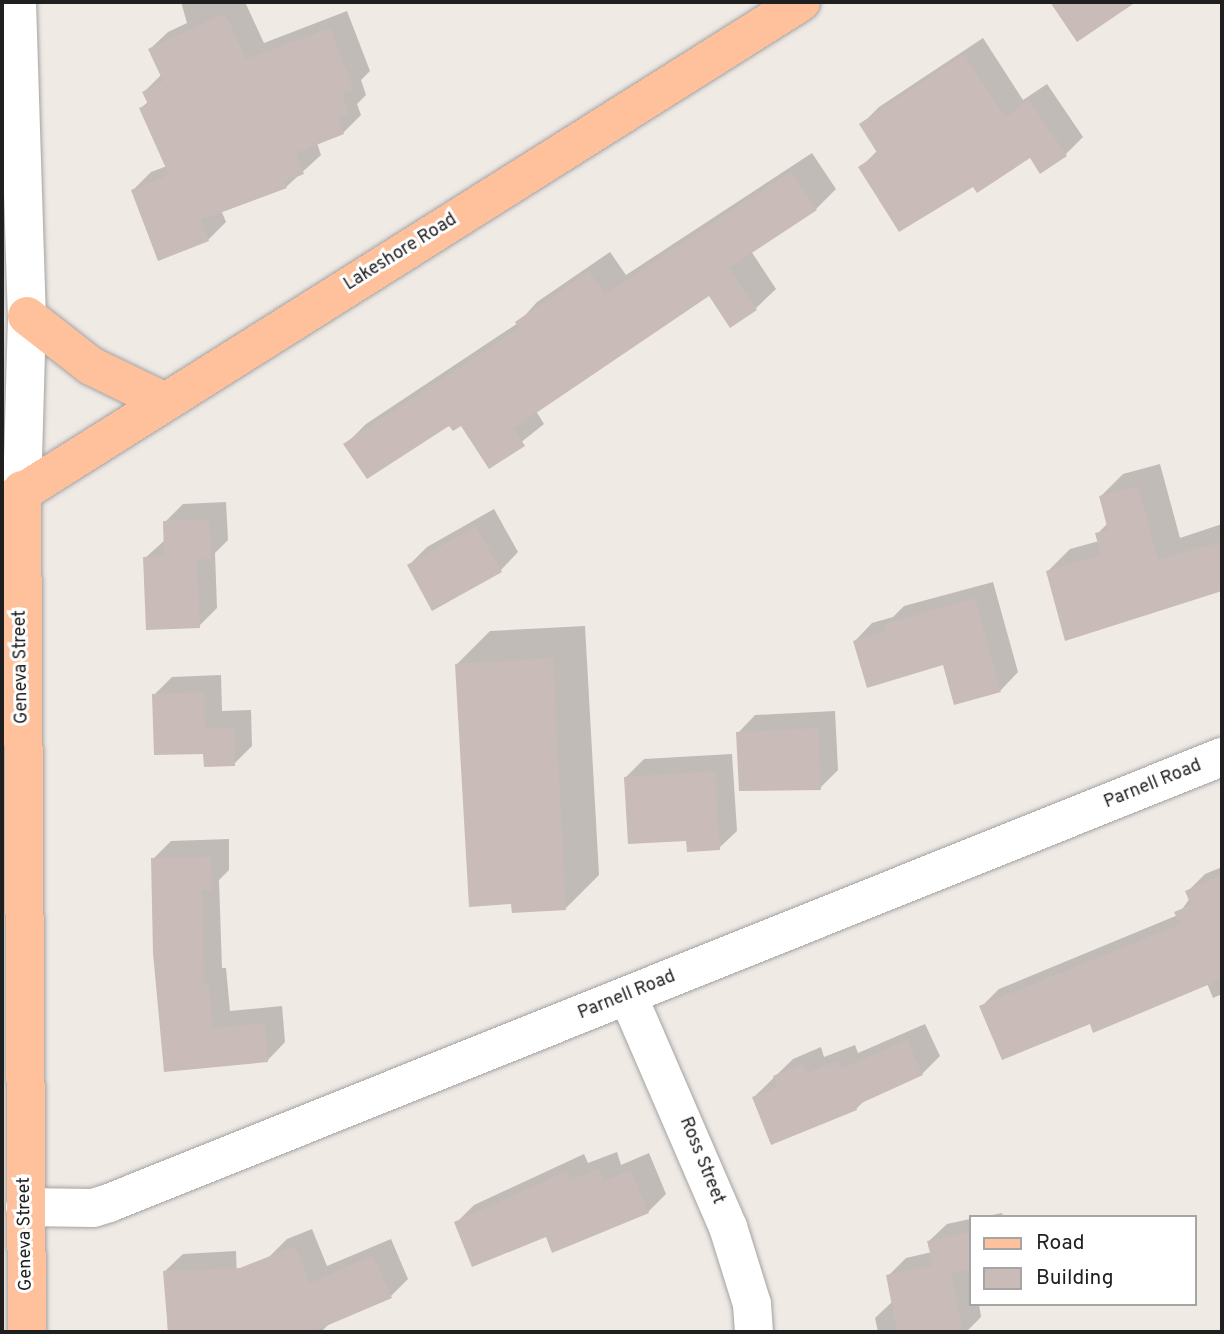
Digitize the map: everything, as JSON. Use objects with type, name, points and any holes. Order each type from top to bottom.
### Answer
[{"type":"main road","name":"Lakeshore Road","points":[[12,498],[801,2]]},
{"type":"main road","points":[[27,316],[91,366],[163,401]]},
{"type":"main road","name":"Geneva Street","points":[[12,498],[12,743],[27,1332]]},
{"type":"street","name":"Geneva Street","points":[[11,18],[27,316],[12,498]]},
{"type":"street","name":"Parnell Road","points":[[25,1207],[93,1208],[110,1203],[1222,757]]},
{"type":"street","name":"Ross Street","points":[[628,996],[728,1227],[752,1304],[754,1332]]},
{"type":"building","points":[[1050,2],[1136,2],[1077,42]]},
{"type":"building","points":[[225,13],[246,59],[330,28],[354,90],[342,94],[349,114],[338,118],[344,134],[296,153],[304,174],[284,182],[287,188],[201,220],[209,241],[158,261],[131,190],[169,175],[139,108],[148,104],[142,92],[163,81],[148,49]]},
{"type":"building","points":[[964,54],[1005,117],[1029,100],[1067,156],[1040,174],[1030,158],[977,193],[973,187],[899,232],[858,167],[878,154],[859,124]]},
{"type":"building","points":[[791,171],[817,210],[729,268],[757,310],[730,328],[709,296],[514,428],[525,446],[489,469],[461,426],[453,431],[449,426],[367,479],[343,444],[519,328],[515,322],[589,271],[605,294]]},
{"type":"building","points":[[1138,486],[1158,559],[1222,542],[1222,591],[1065,641],[1046,571],[1101,555],[1095,533],[1108,530],[1099,496]]},
{"type":"building","points":[[209,519],[211,559],[197,560],[200,628],[146,630],[143,557],[164,556],[163,521]]},
{"type":"building","points":[[476,526],[502,572],[432,611],[407,565]]},
{"type":"building","points":[[975,598],[1001,692],[954,705],[943,665],[867,688],[853,641],[886,630],[884,624]]},
{"type":"building","points":[[553,658],[566,910],[512,913],[511,904],[469,907],[455,664]]},
{"type":"building","points":[[204,692],[205,728],[234,727],[235,766],[204,767],[203,754],[154,755],[152,694]]},
{"type":"building","points":[[818,728],[821,790],[739,791],[736,732]]},
{"type":"building","points":[[715,771],[720,850],[687,852],[686,841],[628,844],[624,777]]},
{"type":"building","points":[[211,857],[212,890],[202,890],[204,985],[209,985],[213,1028],[265,1023],[268,1062],[164,1072],[153,953],[151,858]]},
{"type":"building","points":[[1222,875],[1222,979],[1093,1033],[1090,1024],[1002,1060],[979,1006],[1180,924],[1174,912],[1191,905],[1185,891]]},
{"type":"building","points":[[907,1040],[923,1075],[855,1106],[857,1110],[771,1145],[752,1097],[777,1087],[773,1076],[803,1064],[807,1073],[837,1061],[841,1069]]},
{"type":"building","points":[[599,1169],[604,1181],[631,1170],[649,1213],[552,1253],[546,1237],[472,1267],[454,1222],[567,1171],[570,1180]]},
{"type":"building","points":[[968,1232],[968,1269],[951,1273],[963,1332],[897,1332],[886,1275],[933,1265],[927,1241]]},
{"type":"building","points":[[295,1246],[310,1283],[373,1255],[392,1298],[312,1332],[168,1332],[163,1271],[240,1268]]}]
